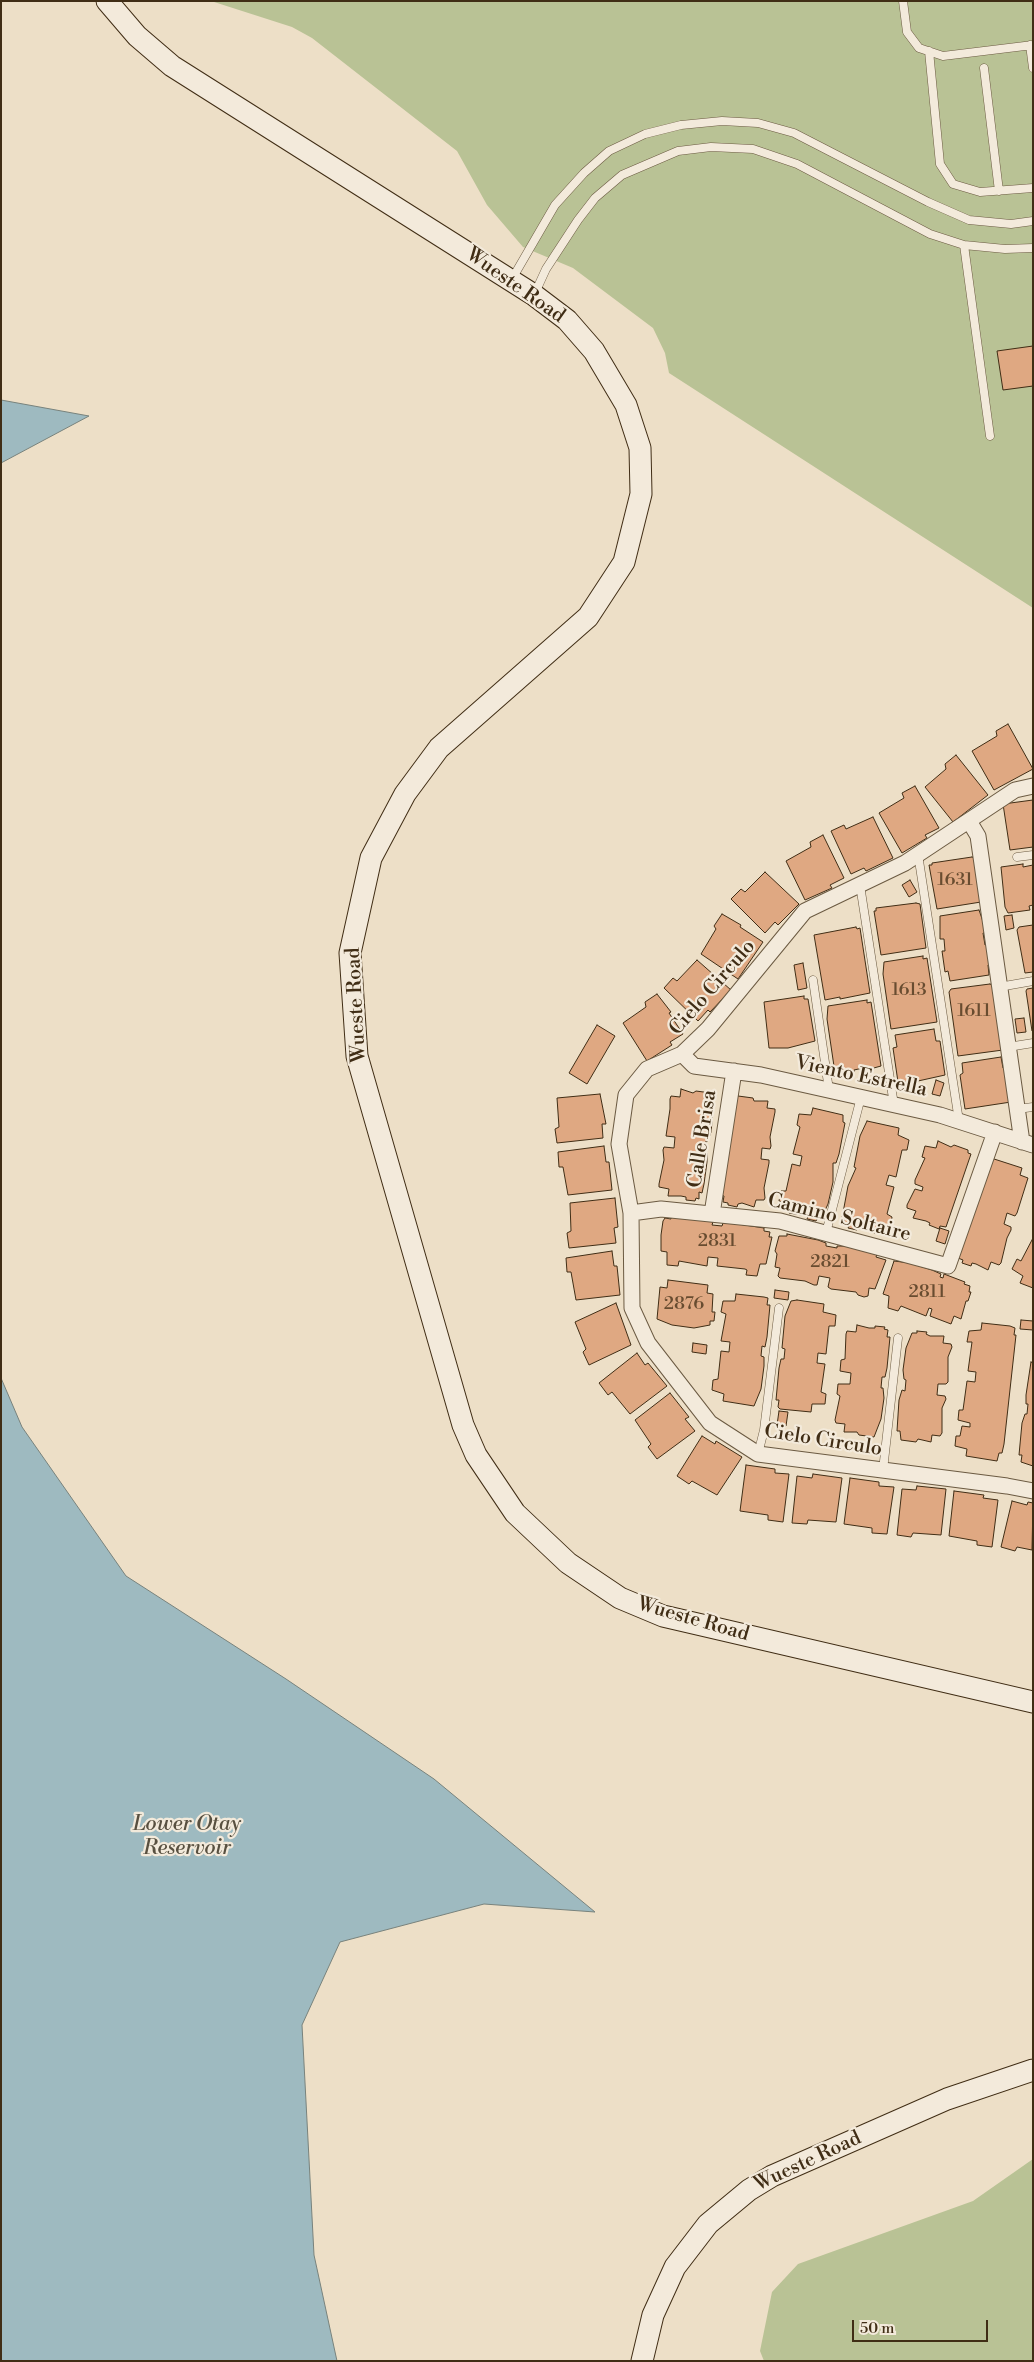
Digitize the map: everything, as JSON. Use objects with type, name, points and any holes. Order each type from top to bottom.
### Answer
[{"type":"street","name":"Wueste Road","points":[[108,1],[137,36],[172,66],[534,295],[567,320],[594,351],[626,405],[640,448],[641,494],[624,562],[588,617],[439,748],[405,794],[372,858],[350,953],[357,1056],[463,1425],[476,1455],[515,1514],[568,1563],[620,1598],[663,1616],[1033,1702]]},
{"type":"street","name":"Cielo Circulo","points":[[1033,786],[1015,790],[918,854],[860,885],[805,911],[708,1029],[682,1054],[646,1069],[626,1095],[619,1144],[631,1213],[632,1308],[648,1343],[710,1423],[758,1454],[1033,1491]]},
{"type":"street","points":[[969,821],[978,836],[1017,1109],[1027,1143]]},
{"type":"street","name":"Viento Estrella","points":[[682,1054],[694,1066],[734,1071],[861,1097],[959,1121],[1027,1143]]},
{"type":"street","name":"Calle Brisa","points":[[712,1214],[734,1071]]},
{"type":"street","name":"Camino Soltaire","points":[[631,1213],[661,1209],[780,1221],[948,1266],[995,1132]]},
{"type":"street","name":"Wueste Road","points":[[642,2361],[653,2315],[675,2267],[708,2224],[749,2190],[772,2176],[947,2099],[1033,2070]]},
{"type":"lane","points":[[904,1],[907,32],[919,48],[943,56],[1031,45],[1033,68]]},
{"type":"lane","points":[[928,51],[940,164],[953,184],[980,192],[1033,188]]},
{"type":"lane","points":[[984,68],[999,191]]},
{"type":"lane","points":[[512,281],[555,205],[584,173],[609,151],[644,134],[681,125],[722,121],[758,123],[794,133],[928,202],[969,220],[1011,224],[1033,221]]},
{"type":"lane","points":[[534,295],[546,269],[595,198],[622,176],[678,151],[711,147],[753,149],[797,164],[930,234],[964,245],[1005,249],[1033,248]]},
{"type":"lane","points":[[964,245],[990,436]]},
{"type":"lane","points":[[918,854],[959,1121]]},
{"type":"lane","points":[[1017,857],[1033,855]]},
{"type":"lane","points":[[860,885],[894,1105]]},
{"type":"lane","points":[[813,980],[829,1090]]},
{"type":"lane","points":[[999,987],[1033,981]]},
{"type":"lane","points":[[1008,1046],[1033,1043]]},
{"type":"lane","points":[[826,1233],[861,1097]]},
{"type":"lane","points":[[1017,1109],[1033,1107]]},
{"type":"lane","points":[[758,1454],[764,1430],[779,1308]]},
{"type":"lane","points":[[883,1470],[898,1338]]},
{"type":"green space","points":[[211,1],[1033,1],[1033,608],[669,373],[665,353],[653,328],[573,268],[523,247],[487,205],[457,151],[312,38],[292,27]]},
{"type":"green space","points":[[1033,2159],[1033,2361],[764,2361],[760,2351],[772,2292],[798,2264],[973,2201]]},
{"type":"water","points":[[1,400],[89,416],[1,463]]},
{"type":"water","name":"Lower Otay Reservoir","points":[[1,1378],[22,1427],[126,1576],[286,1679],[434,1779],[595,1912],[484,1904],[340,1942],[302,2025],[314,2255],[337,2361],[1,2361]]},
{"type":"building","points":[[1033,346],[1033,386],[1003,390],[997,351]]},
{"type":"building","points":[[1008,724],[1033,769],[994,790],[972,751],[997,736],[996,731]]},
{"type":"building","points":[[956,755],[988,795],[953,822],[925,787],[946,769],[945,764]]},
{"type":"building","points":[[915,786],[939,828],[925,835],[927,838],[902,853],[879,813],[904,798],[902,793]]},
{"type":"building","points":[[1033,800],[1033,847],[1010,850],[1003,804]]},
{"type":"building","points":[[873,817],[893,858],[866,871],[864,868],[851,874],[831,831],[844,825],[846,829]]},
{"type":"building","points":[[823,835],[844,878],[830,885],[832,888],[805,900],[786,861],[811,847],[810,842]]},
{"type":"building","points":[[975,858],[981,902],[937,909],[929,865]]},
{"type":"building","points":[[1023,864],[1023,867],[1033,865],[1033,905],[1029,906],[1030,910],[1008,913],[1005,907],[1001,867]]},
{"type":"building","points":[[765,872],[799,904],[778,925],[775,922],[765,933],[731,899],[741,889],[745,892]]},
{"type":"building","points":[[910,880],[917,892],[909,897],[902,885]]},
{"type":"building","points":[[920,904],[926,948],[881,955],[874,911],[876,911],[876,908]]},
{"type":"building","points":[[979,910],[987,933],[983,933],[985,945],[988,944],[991,965],[988,965],[989,975],[950,981],[948,971],[945,972],[942,951],[945,951],[944,939],[940,939],[940,916]]},
{"type":"building","points":[[722,914],[741,925],[740,927],[763,942],[738,979],[701,954],[716,929],[714,926]]},
{"type":"building","points":[[1012,915],[1014,928],[1006,930],[1004,916]]},
{"type":"building","points":[[1033,925],[1033,972],[1025,973],[1017,930],[1019,927]]},
{"type":"building","points":[[856,927],[857,929],[860,928],[870,993],[825,1000],[814,935]]},
{"type":"building","points":[[923,956],[923,959],[927,958],[937,1022],[891,1029],[883,974],[884,962]]},
{"type":"building","points":[[697,960],[731,990],[710,1012],[708,1010],[698,1021],[664,988],[673,978],[677,981]]},
{"type":"building","points":[[803,963],[807,988],[798,990],[794,965]]},
{"type":"building","points":[[990,984],[994,986],[1003,1050],[958,1056],[949,992],[951,989]]},
{"type":"building","points":[[1033,988],[1033,1031],[1032,1031],[1026,991]]},
{"type":"building","points":[[657,994],[671,1012],[669,1013],[683,1034],[670,1042],[672,1045],[647,1061],[623,1023],[646,1007],[645,1002]]},
{"type":"building","points":[[804,996],[804,999],[808,999],[815,1041],[788,1048],[769,1048],[764,1002]]},
{"type":"building","points":[[867,1000],[867,1003],[871,1002],[881,1066],[863,1071],[863,1068],[854,1070],[854,1072],[835,1073],[827,1019],[828,1006]]},
{"type":"building","points":[[1024,1018],[1026,1032],[1017,1033],[1015,1019]]},
{"type":"building","points":[[597,1025],[615,1036],[587,1084],[569,1073]]},
{"type":"building","points":[[934,1029],[936,1041],[940,1041],[945,1075],[918,1081],[898,1082],[893,1048],[897,1047],[895,1035]]},
{"type":"building","points":[[1001,1057],[1003,1068],[1007,1069],[1011,1102],[965,1109],[960,1075],[963,1073],[962,1063]]},
{"type":"building","points":[[936,1080],[944,1083],[940,1096],[932,1094]]},
{"type":"building","points":[[681,1089],[693,1093],[696,1091],[711,1093],[711,1101],[714,1102],[711,1132],[708,1141],[706,1141],[704,1152],[707,1153],[707,1162],[704,1184],[702,1193],[699,1192],[699,1199],[696,1198],[695,1201],[686,1200],[686,1197],[681,1196],[668,1196],[669,1189],[659,1187],[664,1160],[664,1147],[674,1148],[675,1137],[666,1136],[670,1099],[671,1096],[680,1097]]},
{"type":"building","points":[[600,1094],[606,1124],[602,1124],[603,1138],[557,1143],[555,1129],[559,1127],[557,1098]]},
{"type":"building","points":[[738,1096],[753,1098],[754,1101],[768,1101],[767,1108],[775,1109],[770,1149],[762,1148],[761,1159],[769,1160],[764,1188],[765,1198],[764,1200],[756,1200],[754,1207],[742,1203],[738,1204],[737,1207],[728,1205],[728,1203],[723,1202],[724,1196],[721,1195],[736,1098]]},
{"type":"building","points":[[813,1108],[843,1115],[843,1122],[845,1123],[839,1154],[836,1163],[833,1163],[833,1182],[828,1204],[821,1219],[816,1221],[807,1219],[808,1216],[789,1213],[791,1206],[779,1201],[781,1191],[786,1191],[792,1164],[800,1166],[802,1156],[793,1154],[800,1127],[797,1125],[799,1114],[811,1115]]},
{"type":"building","points":[[867,1121],[899,1128],[898,1135],[909,1140],[907,1150],[902,1150],[896,1177],[889,1175],[886,1185],[894,1187],[887,1214],[892,1217],[890,1228],[877,1226],[875,1233],[857,1228],[857,1230],[848,1228],[849,1226],[843,1224],[845,1218],[842,1218],[848,1186],[856,1168],[854,1167],[860,1136]]},
{"type":"building","points":[[938,1141],[951,1147],[954,1145],[968,1150],[968,1153],[971,1154],[946,1227],[940,1226],[939,1229],[929,1225],[930,1223],[926,1221],[913,1218],[916,1211],[907,1208],[915,1189],[922,1191],[923,1187],[915,1184],[915,1180],[925,1158],[922,1157],[925,1146],[936,1148]]},
{"type":"building","points":[[604,1146],[606,1162],[609,1162],[612,1190],[568,1195],[563,1167],[559,1167],[558,1152]]},
{"type":"building","points":[[991,1158],[1022,1168],[1020,1175],[1028,1178],[1017,1213],[1015,1216],[1007,1213],[1004,1224],[1011,1227],[1011,1230],[1007,1238],[1001,1263],[999,1265],[991,1262],[988,1270],[976,1264],[972,1263],[971,1266],[962,1263],[963,1260],[958,1258]]},
{"type":"building","points":[[615,1198],[618,1227],[614,1228],[616,1243],[569,1248],[567,1233],[571,1231],[570,1203]]},
{"type":"building","points":[[671,1217],[704,1220],[713,1222],[712,1225],[722,1226],[723,1223],[732,1223],[764,1228],[764,1231],[770,1232],[769,1237],[772,1237],[766,1264],[760,1264],[757,1276],[746,1275],[747,1270],[745,1269],[717,1266],[718,1258],[708,1257],[707,1266],[679,1261],[678,1266],[667,1265],[667,1252],[661,1251],[661,1235],[663,1221],[665,1218],[671,1219]]},
{"type":"building","points":[[940,1228],[949,1231],[945,1244],[936,1241]]},
{"type":"building","points":[[787,1234],[818,1240],[826,1243],[826,1246],[837,1248],[837,1246],[847,1246],[877,1254],[876,1257],[886,1260],[875,1289],[869,1288],[868,1296],[864,1297],[856,1292],[831,1289],[828,1287],[830,1278],[819,1276],[817,1285],[814,1285],[805,1281],[780,1278],[778,1276],[780,1268],[775,1267],[777,1254],[775,1251],[779,1236],[787,1236]]},
{"type":"building","points":[[1033,1238],[1033,1288],[1020,1283],[1023,1276],[1012,1269],[1017,1259],[1021,1261]]},
{"type":"building","points":[[612,1251],[614,1266],[617,1266],[620,1295],[576,1300],[571,1272],[567,1272],[566,1258]]},
{"type":"building","points":[[894,1261],[910,1263],[932,1270],[941,1274],[940,1277],[943,1278],[944,1274],[965,1282],[964,1284],[970,1286],[969,1292],[971,1292],[968,1301],[966,1301],[961,1319],[954,1316],[951,1324],[930,1316],[932,1309],[929,1308],[926,1316],[901,1306],[898,1311],[888,1308],[889,1296],[883,1294]]},
{"type":"building","points":[[668,1280],[708,1285],[707,1293],[713,1294],[712,1312],[715,1312],[714,1321],[710,1321],[710,1325],[694,1328],[672,1325],[657,1319],[660,1287],[667,1288]]},
{"type":"building","points":[[775,1290],[789,1292],[788,1300],[774,1298]]},
{"type":"building","points":[[736,1294],[768,1298],[767,1305],[770,1305],[767,1337],[765,1347],[762,1346],[761,1356],[764,1357],[764,1366],[761,1389],[754,1406],[723,1401],[724,1394],[712,1390],[713,1380],[718,1379],[721,1351],[729,1352],[730,1342],[721,1341],[726,1314],[721,1312],[723,1301],[735,1301]]},
{"type":"building","points":[[797,1300],[824,1304],[823,1312],[836,1315],[835,1326],[829,1326],[826,1354],[818,1353],[817,1363],[825,1364],[821,1392],[826,1394],[825,1404],[812,1404],[811,1412],[780,1409],[778,1407],[779,1400],[776,1400],[779,1368],[781,1359],[784,1359],[785,1349],[782,1348],[785,1316],[791,1301]]},
{"type":"building","points":[[616,1303],[631,1345],[589,1365],[583,1352],[586,1349],[575,1322]]},
{"type":"building","points":[[1021,1320],[1033,1321],[1033,1330],[1020,1329]]},
{"type":"building","points":[[982,1323],[1010,1326],[1015,1328],[1014,1335],[1016,1335],[1004,1444],[1002,1453],[999,1453],[997,1461],[966,1456],[967,1449],[955,1446],[956,1436],[960,1436],[962,1426],[970,1427],[970,1423],[958,1420],[959,1410],[963,1410],[967,1381],[975,1382],[976,1372],[968,1371],[972,1342],[967,1342],[969,1331],[981,1330]]},
{"type":"building","points":[[857,1325],[869,1328],[875,1328],[875,1326],[885,1327],[884,1329],[888,1330],[887,1337],[890,1337],[887,1368],[885,1377],[882,1377],[881,1388],[883,1388],[884,1398],[881,1419],[874,1437],[859,1435],[857,1432],[844,1432],[845,1424],[836,1423],[835,1420],[840,1396],[837,1394],[838,1384],[850,1384],[851,1373],[840,1371],[841,1360],[845,1359],[846,1334],[847,1331],[856,1332]]},
{"type":"building","points":[[917,1331],[927,1332],[926,1334],[930,1336],[944,1336],[943,1343],[951,1344],[952,1347],[948,1357],[948,1382],[946,1384],[938,1384],[937,1395],[945,1396],[946,1399],[942,1408],[942,1433],[940,1436],[932,1435],[931,1442],[918,1439],[916,1442],[901,1440],[900,1431],[897,1431],[899,1400],[902,1390],[905,1391],[906,1380],[904,1379],[903,1370],[906,1348],[912,1333],[917,1333]]},
{"type":"building","points":[[693,1343],[707,1345],[706,1354],[692,1352]]},
{"type":"building","points":[[637,1353],[645,1365],[648,1363],[667,1386],[630,1414],[612,1392],[608,1395],[599,1383]]},
{"type":"building","points":[[1031,1362],[1033,1363],[1033,1466],[1021,1462],[1022,1455],[1019,1455],[1022,1423],[1025,1414],[1027,1414],[1028,1404],[1026,1404],[1026,1395]]},
{"type":"building","points":[[670,1393],[689,1417],[685,1419],[695,1431],[657,1459],[648,1447],[651,1444],[635,1420]]},
{"type":"building","points":[[779,1411],[788,1412],[786,1426],[777,1425]]},
{"type":"building","points":[[702,1436],[715,1444],[716,1441],[742,1457],[717,1495],[692,1481],[689,1484],[677,1476]]},
{"type":"building","points":[[746,1465],[775,1469],[775,1473],[789,1474],[783,1522],[768,1520],[768,1515],[740,1511]]},
{"type":"building","points":[[813,1474],[842,1478],[836,1522],[808,1520],[807,1524],[792,1523],[797,1476],[812,1478]]},
{"type":"building","points":[[850,1478],[879,1482],[879,1486],[894,1487],[887,1534],[872,1533],[872,1528],[844,1524]]},
{"type":"building","points":[[917,1486],[946,1489],[941,1535],[913,1533],[911,1537],[897,1535],[902,1489],[916,1490]]},
{"type":"building","points":[[954,1491],[984,1495],[983,1498],[998,1500],[992,1547],[977,1545],[977,1541],[949,1536]]},
{"type":"building","points":[[1012,1501],[1027,1505],[1028,1502],[1033,1503],[1032,1550],[1017,1547],[1015,1551],[1001,1547]]}]
